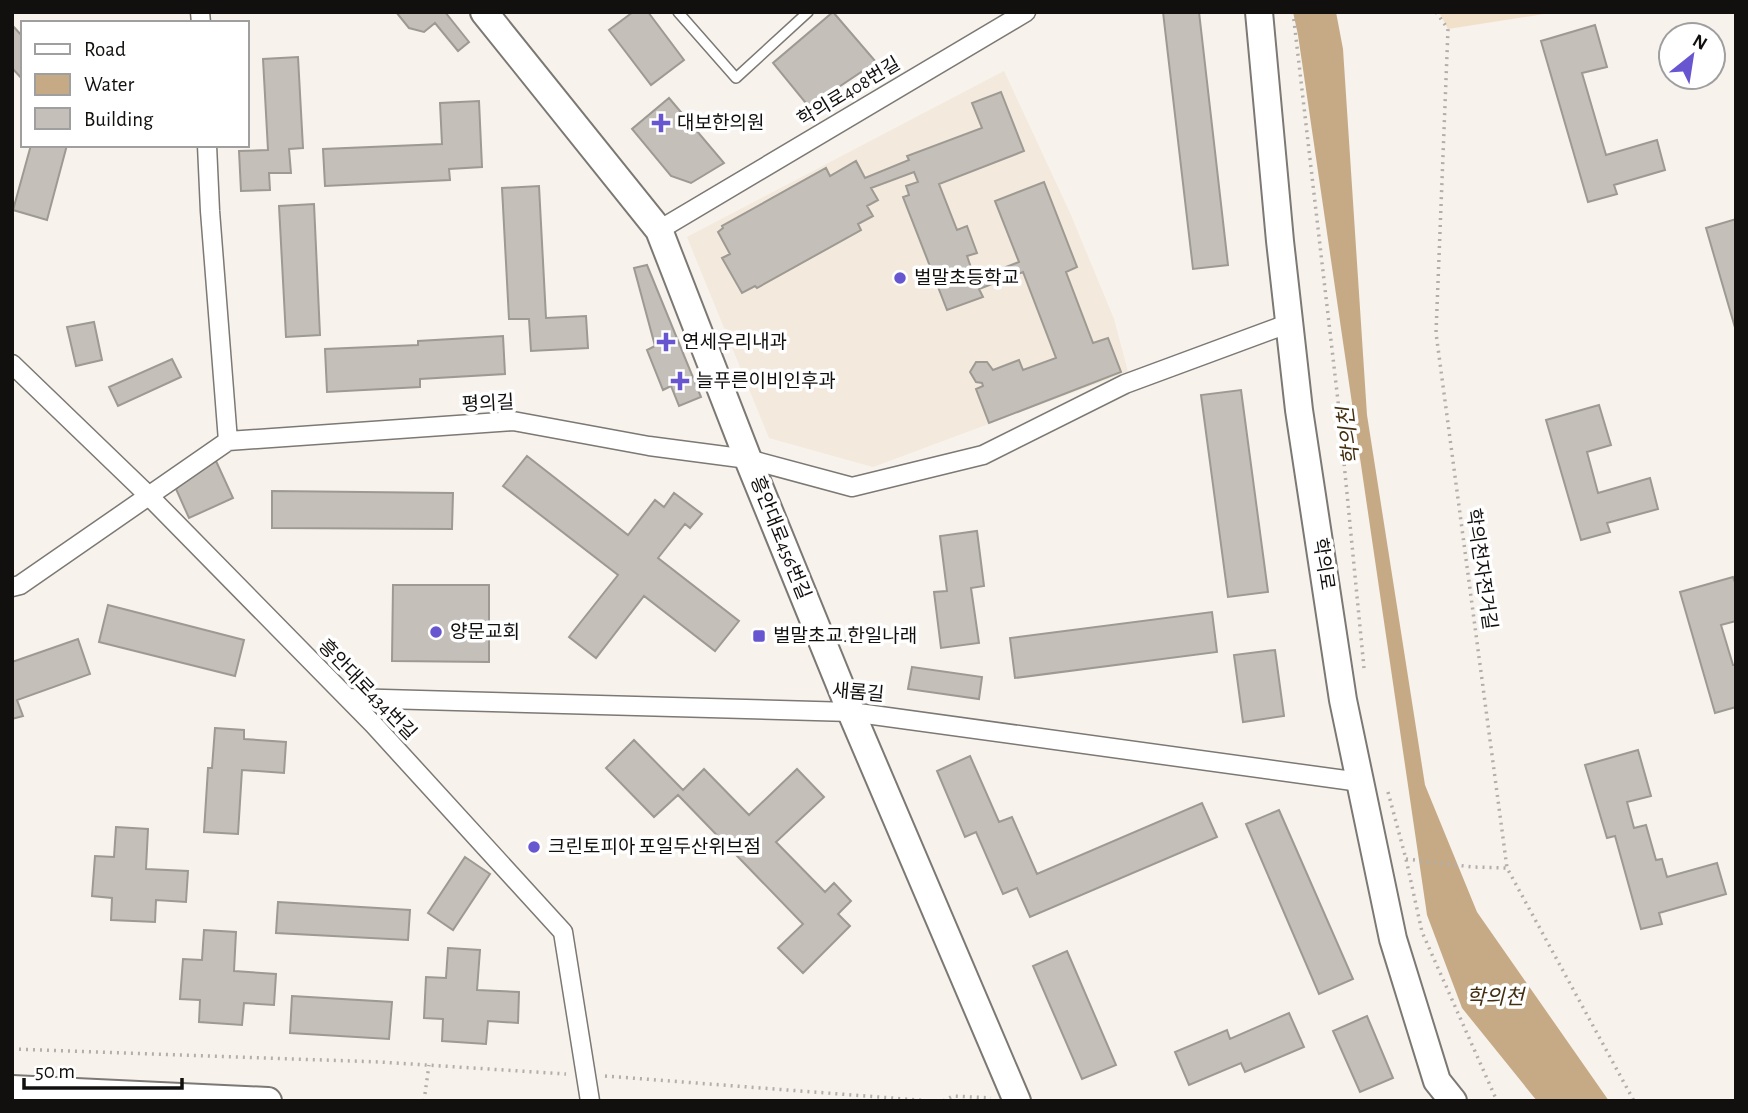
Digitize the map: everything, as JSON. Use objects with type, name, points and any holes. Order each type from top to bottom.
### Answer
[{"type":"street","name":"흥안대로456번길","points":[[484,12],[659,230],[851,712],[1017,1101]]},
{"type":"street","name":"학의로","points":[[1259,12],[1299,411],[1343,700],[1373,783],[1393,939],[1437,1081],[1453,1101]]},
{"type":"street","name":"학의로408번길","points":[[659,230],[1015,15]]},
{"type":"street","points":[[12,587],[20,585],[228,441],[210,211],[208,147]]},
{"type":"street","name":"평의길","points":[[228,441],[513,421],[649,446],[748,459],[852,487],[984,456],[1125,384],[1290,323]]},
{"type":"street","name":"흥안대로434번길","points":[[12,364],[148,495],[348,698],[563,932],[590,1101]]},
{"type":"street","name":"새롬길","points":[[348,698],[851,712],[1373,783]]},
{"type":"street","points":[[12,1089],[268,1101]]},
{"type":"lane","points":[[678,12],[736,78],[808,12]]},
{"type":"path","points":[[1293,12],[1337,388],[1365,679]]},
{"type":"path","name":"학의천자전거길","points":[[1436,12],[1448,29],[1436,333],[1507,868],[1634,1101]]},
{"type":"path","points":[[1373,783],[1406,859],[1422,932],[1497,1101]]},
{"type":"path","points":[[1406,859],[1507,868]]},
{"type":"path","points":[[12,1049],[429,1065],[932,1101]]},
{"type":"path","points":[[424,1101],[429,1065]]},
{"type":"shaded area","points":[[1439,12],[1557,12],[1448,29]]},
{"type":"shaded area","name":"벌말초등학교","points":[[1004,71],[1070,213],[1114,319],[1128,372],[873,467],[769,438],[687,237]]},
{"type":"water","name":"학의천","points":[[1293,12],[1336,12],[1343,49],[1367,415],[1425,785],[1477,912],[1609,1101],[1537,1101],[1462,1008],[1427,915]]},
{"type":"building","points":[[396,12],[445,12],[469,42],[458,51],[435,23],[424,32],[409,28]]},
{"type":"building","points":[[633,12],[648,12],[684,60],[651,85],[609,30]]},
{"type":"building","points":[[833,12],[876,62],[809,107],[773,63]]},
{"type":"building","points":[[1163,12],[1199,12],[1228,265],[1193,269]]},
{"type":"building","points":[[12,25],[21,35],[21,78],[12,68]]},
{"type":"building","points":[[1595,25],[1607,67],[1582,73],[1606,155],[1657,140],[1665,170],[1614,185],[1617,194],[1588,202],[1541,41]]},
{"type":"building","points":[[298,57],[303,148],[289,149],[291,173],[269,173],[270,190],[241,191],[239,151],[268,150],[263,59]]},
{"type":"building","points":[[1001,92],[1024,151],[939,184],[957,230],[967,226],[977,253],[967,256],[975,279],[1019,262],[995,201],[1044,182],[1077,267],[1066,272],[1093,343],[1108,338],[1121,372],[989,423],[976,389],[983,386],[982,383],[976,382],[970,372],[976,362],[987,362],[993,370],[1019,360],[1023,370],[1056,358],[1023,272],[979,289],[983,297],[947,310],[903,197],[909,195],[906,186],[918,182],[914,172],[871,188],[878,200],[867,206],[873,216],[858,224],[861,230],[757,288],[755,286],[742,293],[722,258],[730,254],[718,232],[722,226],[826,168],[830,176],[856,161],[865,178],[909,160],[907,156],[982,128],[972,103]]},
{"type":"building","points":[[669,98],[724,163],[691,183],[671,176],[632,129]]},
{"type":"building","points":[[479,101],[482,167],[449,169],[450,180],[325,186],[323,149],[442,144],[440,103]]},
{"type":"building","points":[[30,147],[66,147],[47,220],[13,210]]},
{"type":"building","points":[[539,186],[546,318],[586,316],[588,348],[531,351],[529,319],[509,319],[502,188]]},
{"type":"building","points":[[314,204],[320,335],[286,337],[279,206]]},
{"type":"building","points":[[1736,219],[1736,331],[1706,228]]},
{"type":"building","points":[[647,265],[701,397],[679,406],[671,386],[663,390],[647,350],[655,346],[634,268]]},
{"type":"building","points":[[94,322],[102,360],[76,366],[67,327]]},
{"type":"building","points":[[503,336],[505,374],[420,379],[420,387],[327,392],[325,349],[418,345],[418,341]]},
{"type":"building","points":[[172,359],[181,377],[118,406],[109,387]]},
{"type":"building","points":[[1241,390],[1268,592],[1228,597],[1201,395]]},
{"type":"building","points":[[1599,405],[1611,445],[1587,452],[1598,493],[1650,478],[1658,509],[1607,523],[1610,532],[1581,540],[1546,420]]},
{"type":"building","points":[[527,456],[628,535],[655,500],[664,507],[674,493],[702,514],[690,528],[685,524],[658,558],[739,621],[715,651],[644,596],[596,658],[569,637],[618,575],[503,486]]},
{"type":"building","points":[[216,461],[233,498],[189,518],[176,489],[193,471]]},
{"type":"building","points":[[272,491],[453,493],[452,529],[272,528]]},
{"type":"building","points":[[977,531],[984,586],[971,588],[979,643],[941,648],[934,592],[947,591],[940,536]]},
{"type":"building","points":[[1733,577],[1736,585],[1736,621],[1721,625],[1733,665],[1736,665],[1736,707],[1715,713],[1680,592]]},
{"type":"building","points":[[393,585],[489,585],[489,662],[392,661]]},
{"type":"building","points":[[108,605],[244,640],[235,676],[99,642]]},
{"type":"building","points":[[1212,612],[1217,652],[1015,678],[1010,638]]},
{"type":"building","points":[[78,639],[90,674],[17,700],[23,716],[12,719],[12,662]]},
{"type":"building","points":[[1275,650],[1284,716],[1243,722],[1234,655]]},
{"type":"building","points":[[912,667],[982,677],[979,699],[908,689]]},
{"type":"building","points":[[215,728],[244,730],[244,739],[286,742],[284,773],[242,770],[238,834],[204,832],[208,768],[212,768]]},
{"type":"building","points":[[634,740],[683,790],[704,769],[749,815],[797,769],[824,797],[776,842],[825,892],[834,883],[851,901],[838,914],[850,926],[803,973],[778,948],[803,924],[678,795],[654,817],[606,768]]},
{"type":"building","points":[[1638,750],[1651,796],[1627,802],[1634,828],[1646,825],[1656,860],[1662,859],[1667,877],[1717,863],[1726,894],[1659,913],[1662,924],[1641,929],[1615,836],[1607,838],[1585,765]]},
{"type":"building","points":[[970,756],[999,822],[1012,817],[1037,874],[1202,803],[1217,837],[1030,917],[1017,888],[1003,894],[976,832],[965,837],[937,771]]},
{"type":"building","points":[[1279,810],[1353,979],[1319,994],[1246,824]]},
{"type":"building","points":[[116,827],[148,829],[146,869],[188,871],[186,902],[156,900],[155,922],[111,920],[112,898],[92,896],[95,856],[114,857]]},
{"type":"building","points":[[465,857],[490,874],[453,930],[428,913]]},
{"type":"building","points":[[278,902],[410,910],[408,940],[276,933]]},
{"type":"building","points":[[204,930],[236,932],[234,971],[276,974],[274,1005],[244,1003],[242,1025],[199,1022],[200,1000],[180,999],[183,959],[202,960]]},
{"type":"building","points":[[448,948],[480,950],[477,990],[519,992],[518,1023],[488,1021],[486,1044],[442,1041],[443,1019],[424,1018],[426,977],[446,978]]},
{"type":"building","points":[[1067,951],[1116,1065],[1082,1079],[1033,966]]},
{"type":"building","points":[[292,996],[392,1002],[389,1039],[290,1033]]},
{"type":"building","points":[[1289,1013],[1304,1047],[1245,1072],[1241,1063],[1189,1085],[1175,1052],[1227,1030],[1230,1039]]},
{"type":"building","points":[[1367,1016],[1393,1078],[1360,1092],[1333,1031]]},
{"type":"place","name":"대보한의원","points":[[661,123]]},
{"type":"place","name":"벌말초등학교","points":[[900,278]]},
{"type":"place","name":"연세우리내과","points":[[666,342]]},
{"type":"place","name":"늘푸른이비인후과","points":[[680,381]]},
{"type":"place","name":"양문교회","points":[[436,632]]},
{"type":"place","name":"벌말초교.한일나래","points":[[759,636]]},
{"type":"place","name":"크린토피아 포일두산위브점","points":[[534,847]]}]
